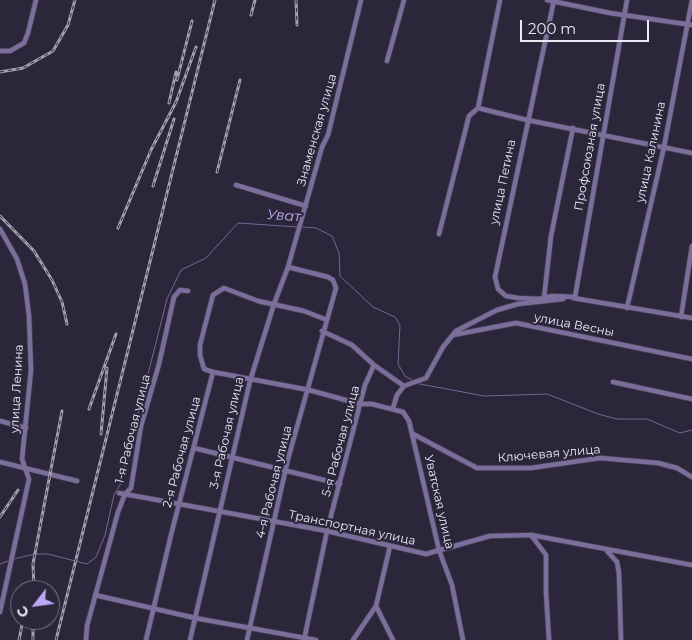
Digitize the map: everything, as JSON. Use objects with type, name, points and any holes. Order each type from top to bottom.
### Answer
[{"type":"street","points":[[0,51],[10,51],[24,43],[36,0]]},
{"type":"street","name":"Знаменская улица","points":[[297,235],[322,146],[328,135],[361,0]]},
{"type":"street","points":[[387,61],[404,0]]},
{"type":"street","points":[[439,234],[469,116],[478,108],[500,0]]},
{"type":"street","points":[[547,0],[624,15],[689,24]]},
{"type":"street","name":"Профсоюзная улица","points":[[574,297],[627,0]]},
{"type":"street","name":"улица Калинина","points":[[627,308],[664,147],[689,24],[692,0]]},
{"type":"street","name":"улица Петина","points":[[553,1],[496,268],[496,284],[500,293],[506,296],[574,297]]},
{"type":"street","points":[[478,108],[527,120],[692,153]]},
{"type":"street","points":[[544,298],[551,236],[573,128]]},
{"type":"street","points":[[236,185],[306,206]]},
{"type":"street","name":"улица Ленина","points":[[0,229],[17,259],[24,284],[30,316],[31,370],[22,459],[29,479],[0,612]]},
{"type":"street","name":"3-я Рабочая улица","points":[[190,640],[250,381],[297,235]]},
{"type":"street","points":[[681,317],[692,246]]},
{"type":"street","name":"4-я Рабочая улица","points":[[247,640],[286,470],[309,390],[307,387],[322,331],[336,288],[333,280],[310,271],[288,267]]},
{"type":"street","points":[[327,320],[231,292],[224,288],[213,295],[200,345],[201,362],[204,369],[212,372],[250,381],[309,390],[360,404],[393,408],[397,395],[404,386],[426,378],[452,336],[471,322],[497,310],[518,304],[574,297],[627,308],[692,318]]},
{"type":"street","name":"1-я Рабочая улица","points":[[86,640],[95,596],[118,512],[126,494],[131,488],[142,426],[159,364],[174,297],[180,290],[188,291]]},
{"type":"street","name":"улица Весны","points":[[452,336],[516,323],[692,359]]},
{"type":"street","points":[[322,331],[352,345],[374,365],[404,386]]},
{"type":"street","name":"5-я Рабочая улица","points":[[304,639],[327,531],[360,404],[374,365]]},
{"type":"street","name":"2-я Рабочая улица","points":[[146,640],[212,372]]},
{"type":"street","points":[[613,382],[692,399]]},
{"type":"street","name":"Уватская улица","points":[[393,408],[403,412],[409,421],[439,550],[452,585],[463,640]]},
{"type":"street","points":[[0,421],[26,428]]},
{"type":"street","name":"Ключевая улица","points":[[412,434],[477,468],[531,468],[600,458],[658,463],[677,468],[692,477]]},
{"type":"street","points":[[194,448],[340,484]]},
{"type":"street","points":[[0,462],[78,480]]},
{"type":"street","name":"Транспортная улица","points":[[119,493],[327,531],[426,554],[490,536],[531,535],[692,565]]},
{"type":"street","points":[[531,535],[546,555],[549,640]]},
{"type":"street","points":[[353,640],[376,606],[390,546]]},
{"type":"street","points":[[606,550],[617,562],[619,573],[621,640]]},
{"type":"street","points":[[95,596],[195,618],[316,640]]},
{"type":"street","points":[[376,606],[393,640]]},
{"type":"waterway","name":"Уват","points":[[14,559],[34,554],[48,554],[87,564],[96,557],[105,535],[114,495],[120,485],[167,299],[181,270],[206,258],[238,223],[298,227]]},
{"type":"waterway","name":"Уват","points":[[302,227],[316,228],[332,236],[339,253],[340,276],[373,307],[395,317],[400,325],[398,364],[405,376],[412,380]]},
{"type":"waterway","name":"Уват","points":[[415,383],[484,396],[547,394],[598,414],[617,419],[647,419],[680,433],[692,430]]},
{"type":"waterway","name":"Уват","points":[[0,564],[11,560]]},
{"type":"railway","points":[[0,72],[23,68],[53,51],[68,25],[75,0]]},
{"type":"railway","points":[[56,640],[215,0]]},
{"type":"railway","points":[[251,15],[255,0]]},
{"type":"railway","points":[[296,0],[297,25]]},
{"type":"railway","points":[[177,80],[192,21]]},
{"type":"railway","points":[[118,228],[151,150],[176,102],[196,47]]},
{"type":"railway","points":[[169,103],[176,72]]},
{"type":"railway","points":[[217,172],[240,80]]},
{"type":"railway","points":[[153,186],[174,119]]},
{"type":"railway","points":[[0,216],[34,251],[52,280],[62,302],[67,324]]},
{"type":"railway","points":[[89,409],[116,334]]},
{"type":"railway","points":[[101,434],[107,368]]},
{"type":"railway","points":[[34,580],[33,564],[62,411]]},
{"type":"railway","points":[[0,517],[18,490]]},
{"type":"railway","points":[[19,640],[21,630]]},
{"type":"railway","points":[[33,630],[33,640]]}]
